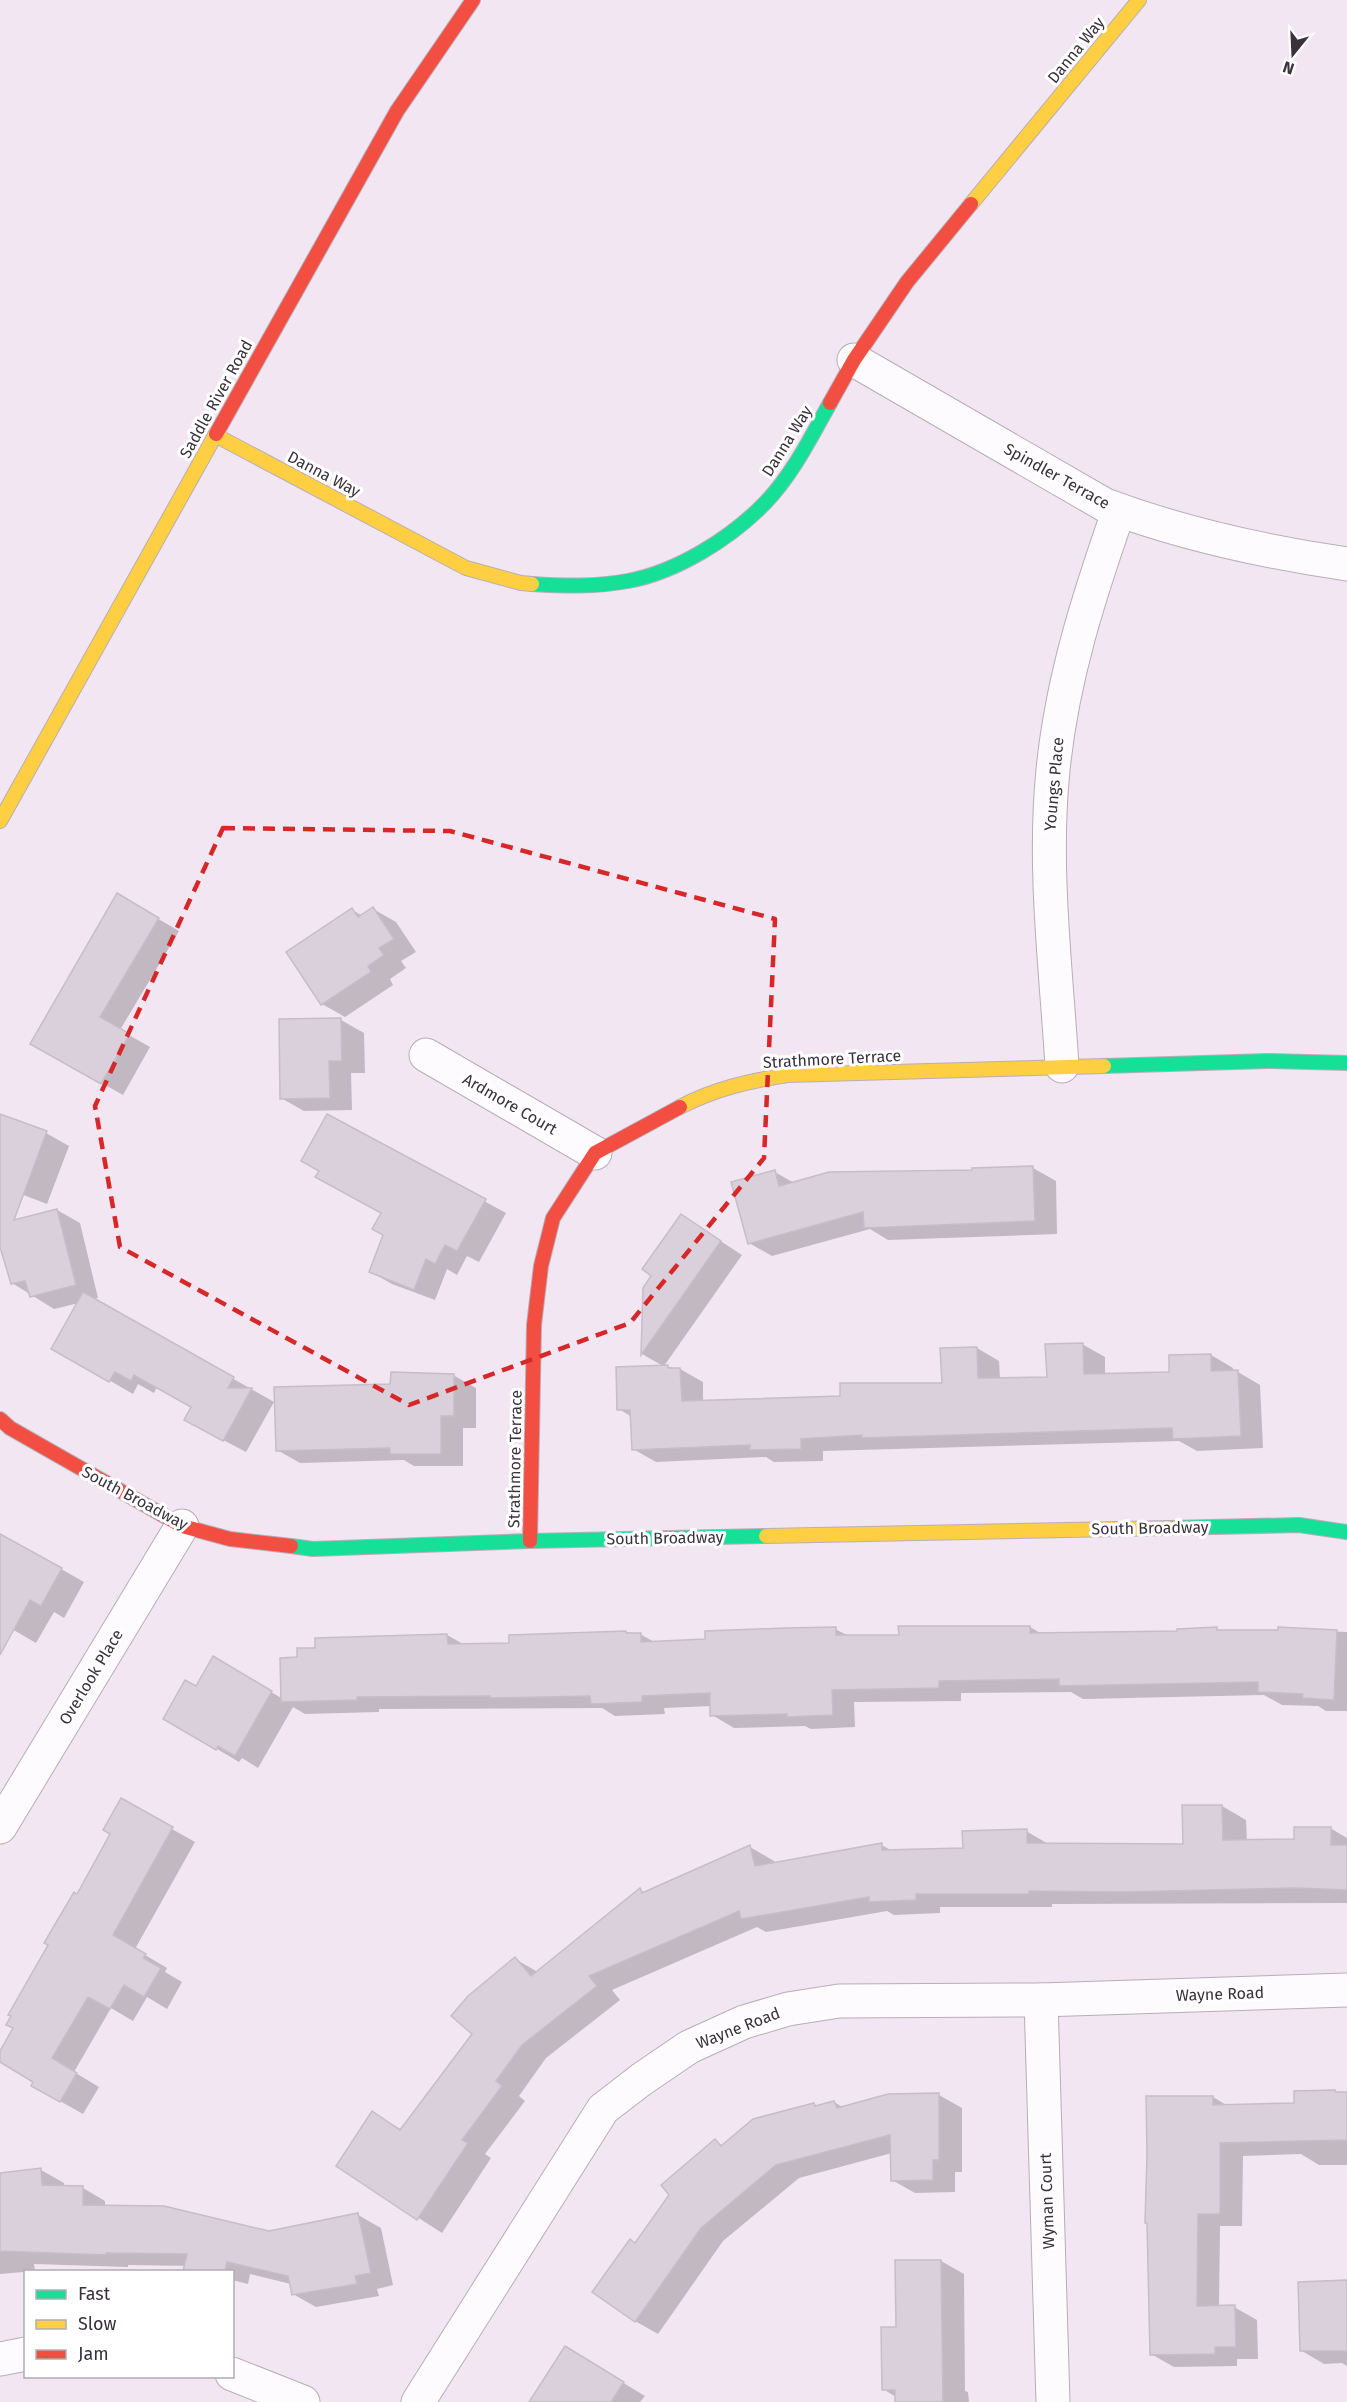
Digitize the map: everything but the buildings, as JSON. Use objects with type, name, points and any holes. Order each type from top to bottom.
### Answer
[{"type":"street","name":"Saddle River Road","points":[[0,821],[397,111],[473,0]]},
{"type":"street","name":"Danna Way","points":[[215,435],[466,568],[521,583],[572,587],[629,581],[682,562],[728,536],[759,508],[798,460],[854,360],[907,282],[1139,0]]},
{"type":"street","name":"Spindler Terrace","points":[[854,360],[1105,505],[1254,549],[1347,564]]},
{"type":"street","name":"Youngs Place","points":[[1062,1066],[1049,856],[1053,771],[1065,686],[1086,603],[1119,510]]},
{"type":"street","name":"Ardmore Court","points":[[426,1055],[595,1153]]},
{"type":"street","name":"Strathmore Terrace","points":[[530,1541],[534,1325],[541,1266],[553,1218],[595,1153],[695,1099],[741,1082],[788,1075],[1268,1061],[1347,1063]]},
{"type":"street","name":"South Broadway","points":[[3,1424],[182,1526],[230,1539],[313,1549],[530,1541],[1299,1525],[1347,1532]]},
{"type":"street","name":"Overlook Place","points":[[0,1827],[182,1526]]},
{"type":"street","name":"Wayne Road","points":[[418,2402],[603,2109],[689,2047],[744,2022],[777,2012],[838,2001],[1041,2000],[1347,1990]]},
{"type":"street","name":"Wyman Court","points":[[1041,2000],[1053,2402]]},
{"type":"street","points":[[0,2359],[24,2354]]},
{"type":"street","points":[[234,2375],[303,2402]]},
{"type":"highlighted area","points":[[223,828],[450,831],[775,919],[764,1158],[630,1323],[409,1405],[120,1247],[95,1106]]},
{"type":"traffic: fast","points":[[532,584],[580,586],[628,581],[665,570],[702,552],[736,529],[775,492],[801,455],[830,403]]},
{"type":"traffic: fast","points":[[1104,1066],[1268,1061],[1347,1063]]},
{"type":"traffic: fast","points":[[1169,1528],[1299,1525],[1347,1532]]},
{"type":"traffic: fast","points":[[291,1546],[313,1549],[766,1536]]},
{"type":"traffic: slow","points":[[971,204],[1139,0]]},
{"type":"traffic: slow","points":[[0,821],[216,434]]},
{"type":"traffic: slow","points":[[215,435],[466,568],[532,584]]},
{"type":"traffic: slow","points":[[680,1107],[732,1086],[787,1075],[1104,1066]]},
{"type":"traffic: slow","points":[[766,1536],[1169,1528]]},
{"type":"traffic: jam","points":[[216,434],[397,111],[473,0]]},
{"type":"traffic: jam","points":[[830,403],[854,360],[907,282],[971,204]]},
{"type":"traffic: jam","points":[[530,1541],[534,1325],[541,1266],[553,1218],[595,1153],[680,1107]]},
{"type":"traffic: jam","points":[[0,1419],[10,1428],[182,1526],[230,1539],[291,1546]]}]
